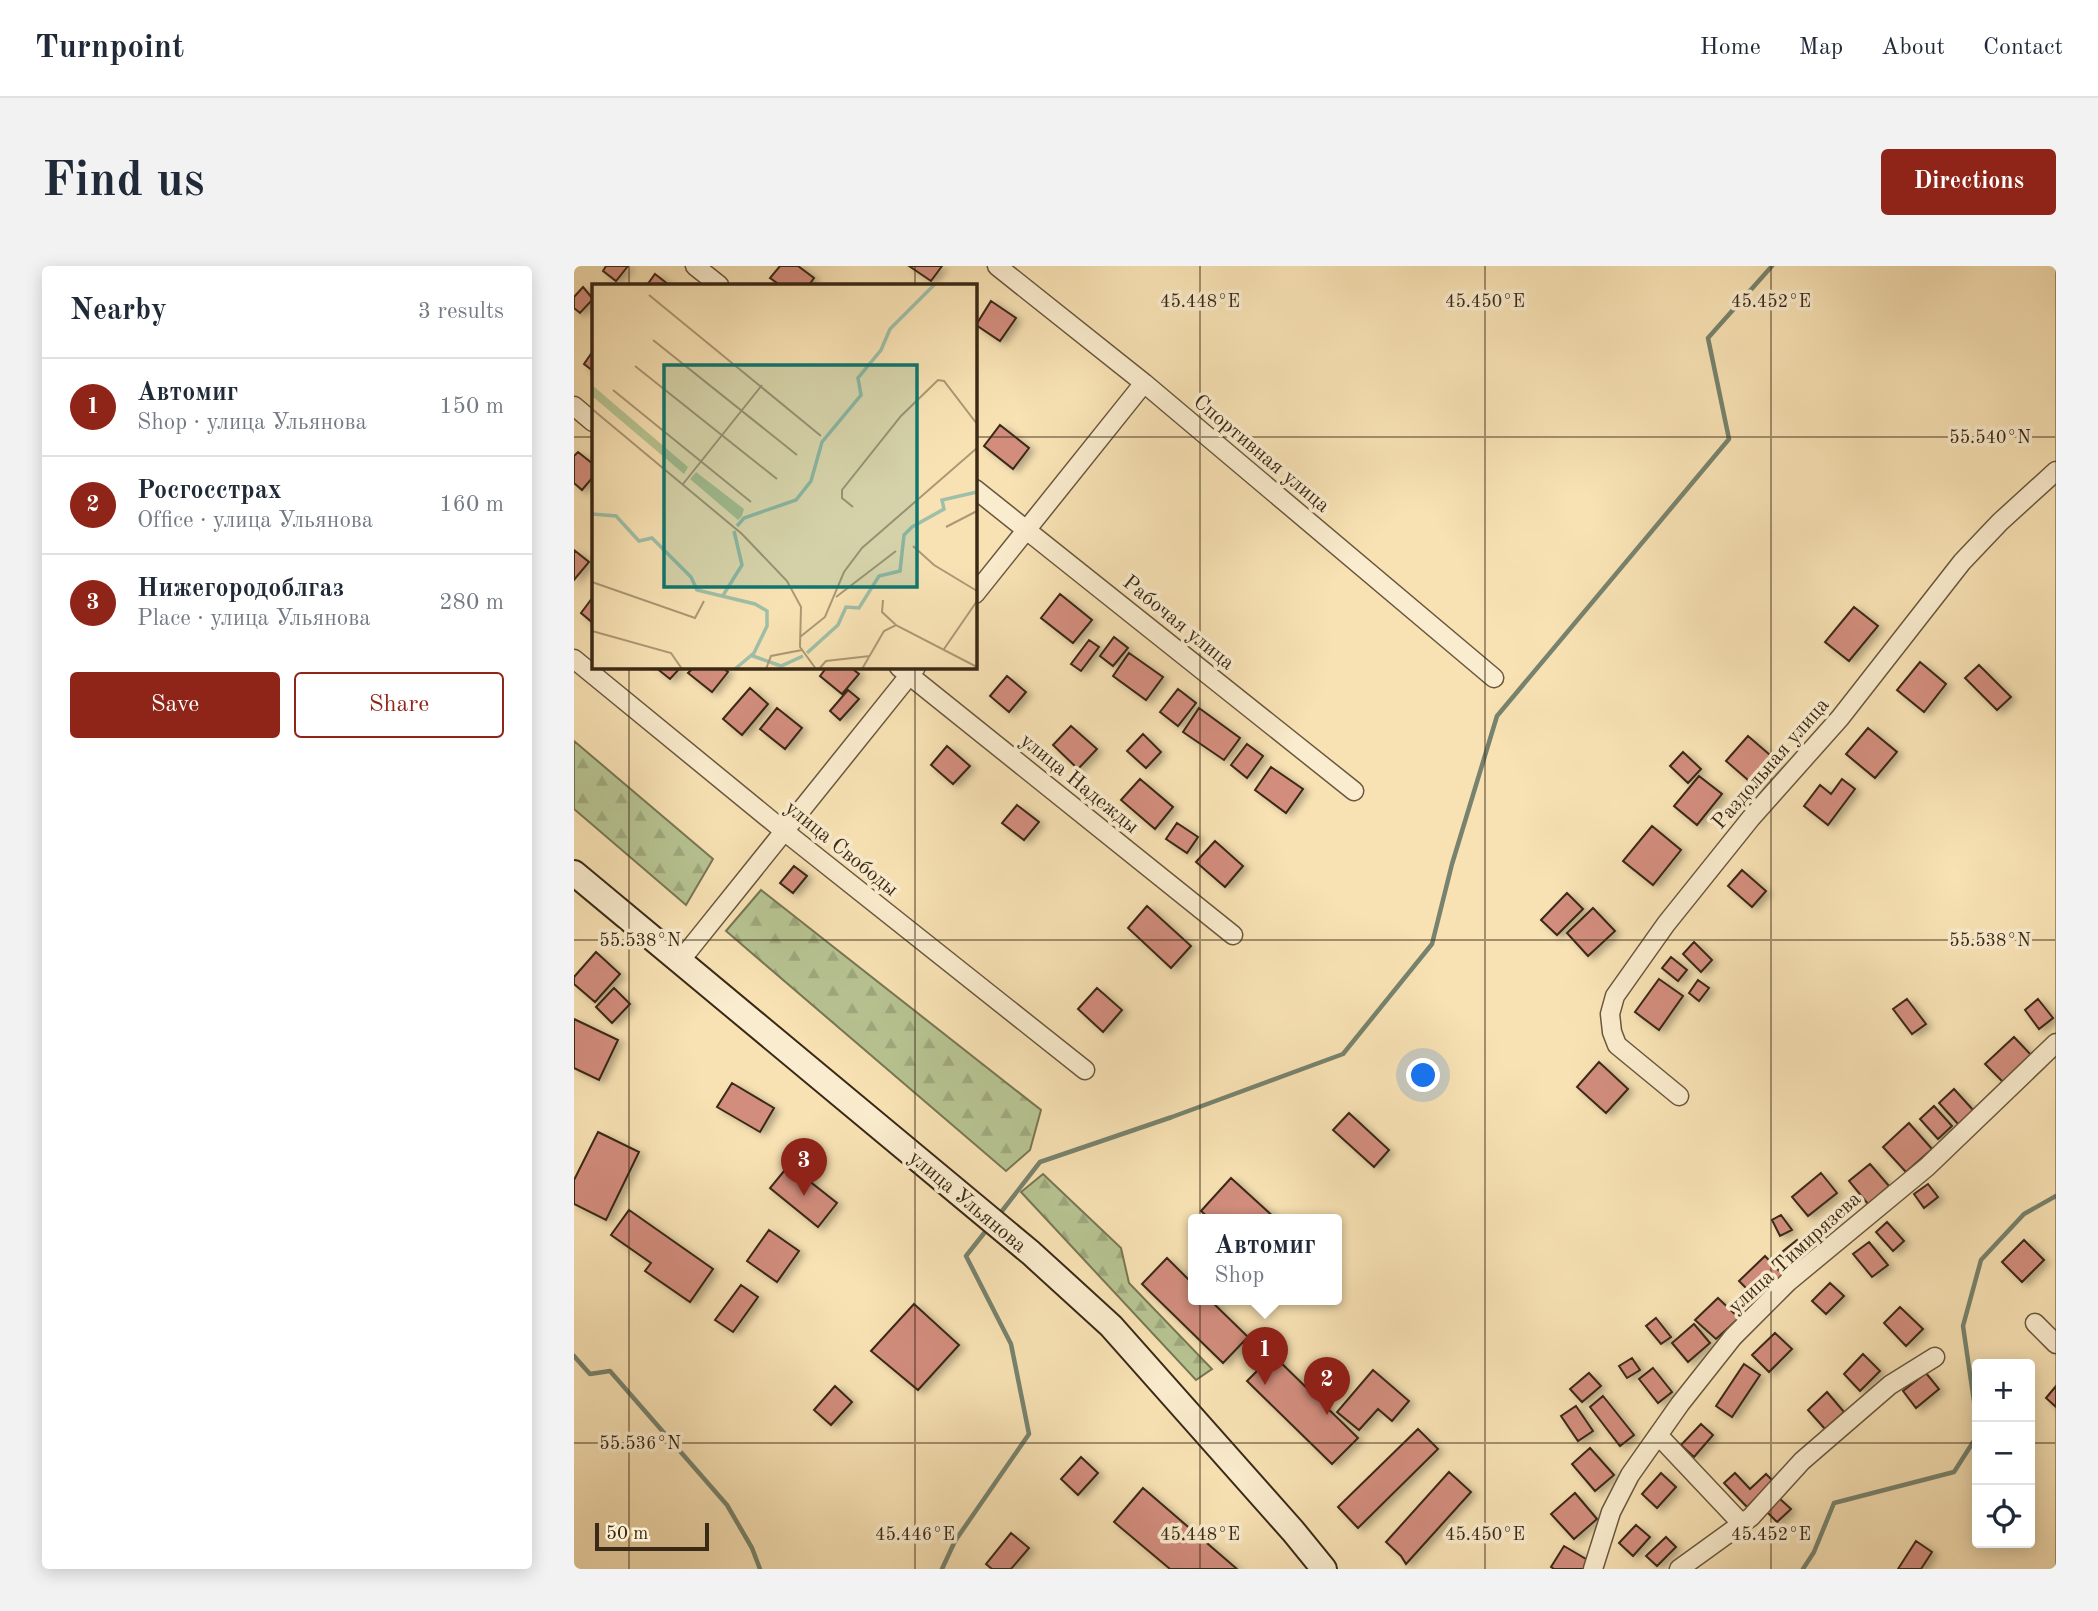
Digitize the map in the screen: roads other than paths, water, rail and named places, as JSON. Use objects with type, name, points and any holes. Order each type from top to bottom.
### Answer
[{"type":"main road","name":"улица Ульянова","points":[[574,873],[1031,1253],[1111,1326],[1276,1511],[1324,1569]]},
{"type":"street","points":[[695,266],[718,284]]},
{"type":"street","name":"Спортивная улица","points":[[997,266],[1144,383],[1494,678]]},
{"type":"street","points":[[976,593],[1144,383]]},
{"type":"street","points":[[574,406],[592,421]]},
{"type":"street","name":"Раздольная улица","points":[[1679,1096],[1617,1045],[1610,1014],[1615,996],[1666,923],[1734,839],[1840,718],[1962,562],[2000,522],[2056,471]]},
{"type":"street","name":"Рабочая улица","points":[[976,490],[1354,791]]},
{"type":"street","name":"улица Свободы","points":[[574,659],[784,831],[1085,1070]]},
{"type":"street","points":[[680,961],[908,670]]},
{"type":"street","name":"улица Надежды","points":[[908,670],[1233,935]]},
{"type":"street","name":"улица Тимирязева","points":[[1593,1569],[1611,1512],[1630,1475],[1680,1404],[1734,1337],[1788,1282],[1927,1167],[2056,1044]]},
{"type":"street","points":[[2035,1323],[2056,1345]]},
{"type":"street","points":[[1678,1569],[1751,1517],[1802,1461],[1890,1385],[1935,1357]]},
{"type":"street","points":[[1658,1436],[1742,1524]]},
{"type":"waterway","points":[[1002,1211],[1040,1162],[1343,1054],[1432,944],[1452,864],[1497,716],[1729,439],[1708,338],[1772,266]]},
{"type":"waterway","points":[[1972,1388],[1963,1326],[1981,1260],[2024,1214],[2056,1196]]},
{"type":"waterway","points":[[942,1569],[955,1541],[1029,1434],[1011,1344],[966,1256],[985,1232]]},
{"type":"waterway","points":[[574,1356],[590,1374],[610,1371],[727,1505],[752,1548],[760,1569]]},
{"type":"waterway","points":[[1803,1569],[1814,1552],[1834,1503],[1954,1472],[1972,1444]]},
{"type":"place","name":"Нижегородоблгаз","points":[[804,1196]]},
{"type":"place","name":"Автомиг","points":[[1265,1385]]},
{"type":"place","name":"Росгосстрах","points":[[1327,1415]]}]
